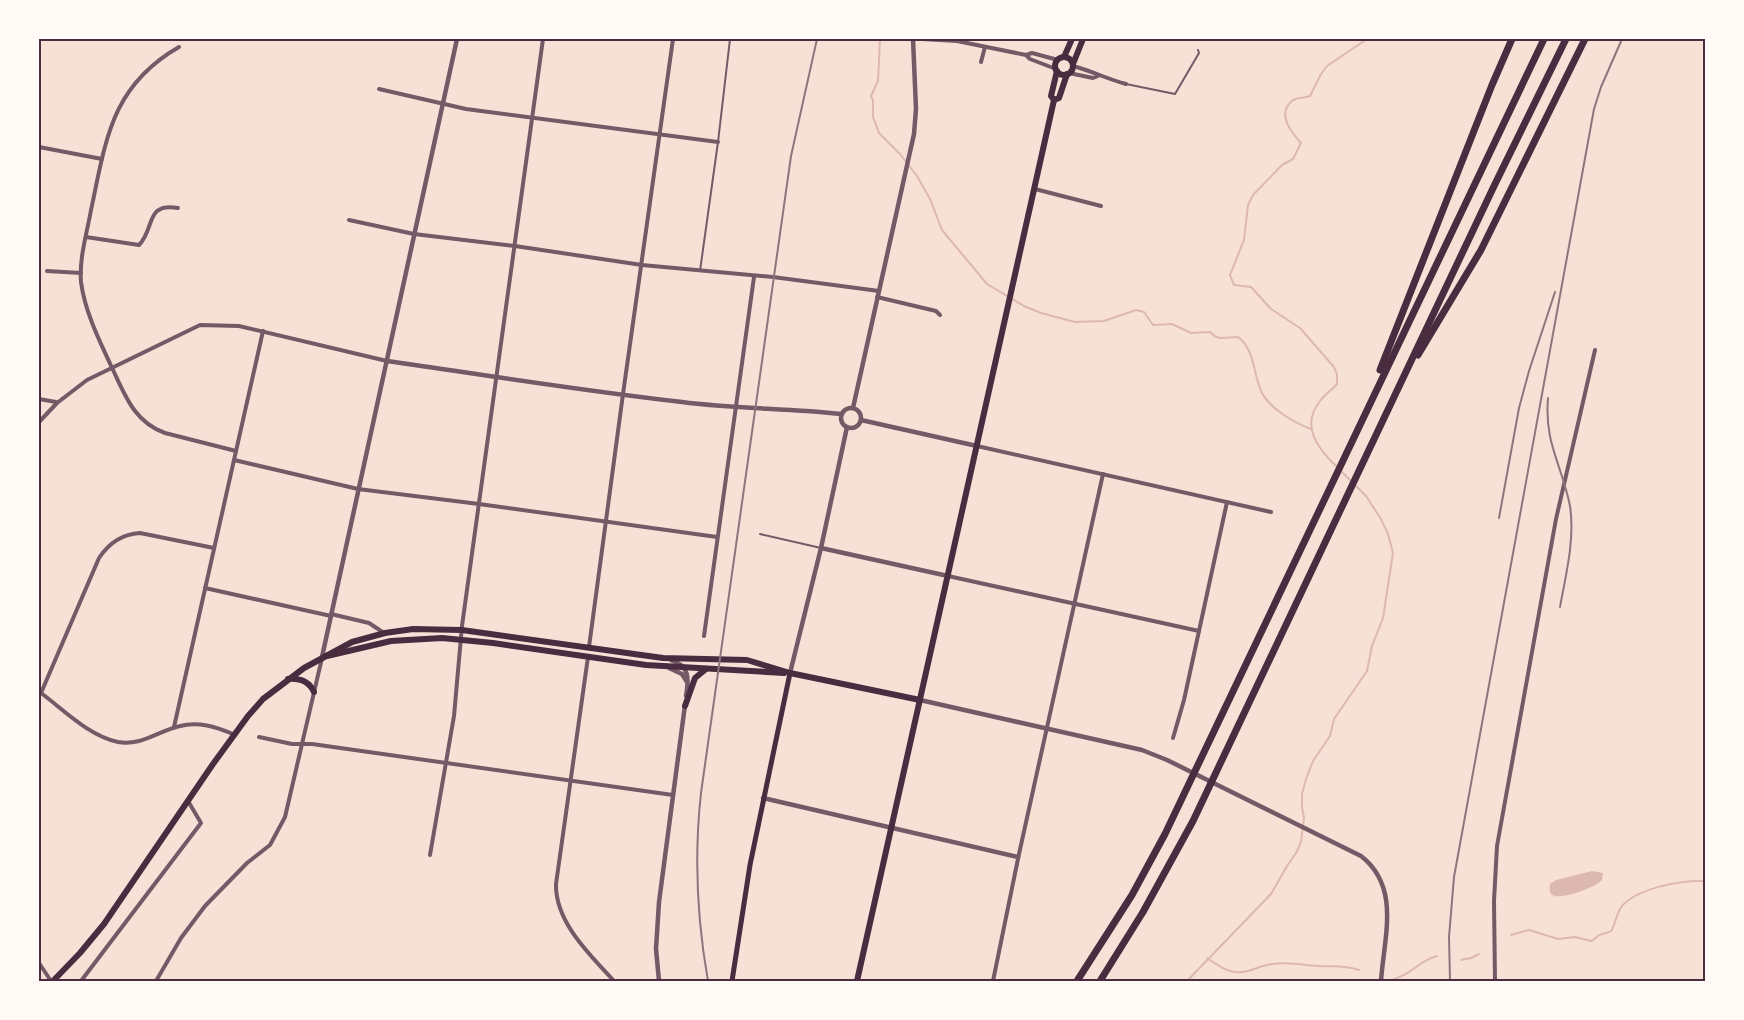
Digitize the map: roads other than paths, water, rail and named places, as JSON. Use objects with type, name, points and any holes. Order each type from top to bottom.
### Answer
[{"type":"highway","points":[[1363,415],[1512,39]]},
{"type":"highway","points":[[1075,981],[1095,955],[1132,895],[1165,834],[1544,39]]},
{"type":"highway","points":[[1100,981],[1143,912],[1193,821],[1566,39]]},
{"type":"highway","points":[[1398,388],[1481,250],[1585,39]]},
{"type":"main road","points":[[857,981],[1035,189],[1054,100],[1051,96],[1061,59],[1072,39]]},
{"type":"main road","points":[[1054,100],[1059,98],[1083,39]]},
{"type":"main road","points":[[1061,59],[1069,59],[1073,65]]},
{"type":"main road","points":[[1057,70],[1068,74]]},
{"type":"main road","points":[[52,981],[80,953],[104,924],[233,734],[258,704],[288,679],[322,657],[352,642],[385,633],[421,629],[462,630],[663,658],[747,660],[790,673],[920,700]]},
{"type":"main road","points":[[322,657],[398,640],[461,639],[656,666],[790,673]]},
{"type":"main road","points":[[685,706],[695,678],[707,669]]},
{"type":"main road","points":[[732,981],[744,897],[790,673]]},
{"type":"main road","points":[[288,679],[303,681],[310,685],[314,692]]},
{"type":"street","points":[[156,981],[181,938],[205,906],[247,863],[270,844],[285,817],[303,744],[457,39]]},
{"type":"street","points":[[430,855],[454,716],[462,630],[543,39]]},
{"type":"street","points":[[589,648],[622,394],[673,39]]},
{"type":"street","points":[[853,408],[914,135],[916,109],[914,39]]},
{"type":"street","points":[[922,39],[957,41],[1026,55],[1032,53],[1061,59]]},
{"type":"street","points":[[179,47],[150,69],[128,94],[111,123],[86,237],[81,273],[88,310],[129,404],[147,423],[165,433],[236,451]]},
{"type":"street","points":[[981,62],[985,47]]},
{"type":"street","points":[[1026,55],[1030,59],[1057,70]]},
{"type":"street","points":[[1073,65],[1094,72],[1098,76],[1126,84]]},
{"type":"street","points":[[1068,74],[1093,78],[1098,76]]},
{"type":"street","points":[[379,89],[443,104],[718,142]]},
{"type":"street","points":[[39,147],[102,159]]},
{"type":"street","points":[[1035,189],[1101,206]]},
{"type":"street","points":[[86,237],[139,245],[144,240],[158,210],[165,206],[178,208]]},
{"type":"street","points":[[350,220],[414,234],[878,294],[936,311],[940,315]]},
{"type":"street","points":[[47,271],[81,273]]},
{"type":"street","points":[[704,636],[754,277]]},
{"type":"street","points":[[39,422],[78,386],[200,325],[232,325],[387,361],[622,394],[736,408],[790,409],[842,414]]},
{"type":"street","points":[[174,727],[263,332]]},
{"type":"street","points":[[1495,981],[1494,902],[1497,846],[1556,519],[1595,350]]},
{"type":"street","points":[[39,399],[57,403]]},
{"type":"street","points":[[853,408],[858,411],[861,420],[855,427],[847,427],[841,421],[846,409],[853,408]]},
{"type":"street","points":[[861,420],[1271,512]]},
{"type":"street","points":[[790,673],[821,548],[847,427]]},
{"type":"street","points":[[234,460],[358,489],[717,537]]},
{"type":"street","points":[[993,981],[1018,857],[1103,474]]},
{"type":"street","points":[[1173,738],[1184,700],[1227,502]]},
{"type":"street","points":[[214,548],[140,533],[128,534],[111,543],[99,558],[40,692],[90,729],[116,741],[138,742],[174,727],[199,724],[233,734]]},
{"type":"street","points":[[821,548],[1199,631]]},
{"type":"street","points":[[205,588],[369,623],[385,633]]},
{"type":"street","points":[[588,657],[556,884],[557,900],[571,929],[614,981]]},
{"type":"street","points":[[659,981],[656,949],[658,913],[688,685],[686,668],[678,662],[663,658]]},
{"type":"street","points":[[656,666],[677,671],[686,678],[688,685]]},
{"type":"street","points":[[920,700],[1142,750],[1167,760],[1351,851],[1373,867],[1386,893],[1387,909],[1381,981]]},
{"type":"street","points":[[259,737],[673,795]]},
{"type":"street","points":[[763,798],[1018,857]]},
{"type":"street","points":[[81,981],[201,823],[188,801]]},
{"type":"street","points":[[39,963],[52,981]]},
{"type":"lane","points":[[700,271],[730,39]]},
{"type":"lane","points":[[1126,84],[1175,94],[1199,53],[1198,50]]},
{"type":"lane","points":[[760,534],[821,548]]},
{"type":"waterway","points":[[880,39],[878,81],[871,96],[873,117],[879,133],[900,154],[917,176],[930,199],[942,230],[987,284],[1024,306],[1075,322],[1104,321],[1136,310],[1144,312],[1153,325],[1172,324],[1191,333],[1210,332],[1221,338],[1238,337],[1248,348],[1259,386],[1266,399],[1284,415],[1311,429]]},
{"type":"waterway","points":[[1337,467],[1318,445],[1312,428],[1314,410],[1337,384],[1334,367],[1300,328],[1271,309],[1251,287],[1234,285],[1230,275],[1244,240],[1248,205],[1253,195],[1282,165],[1293,159],[1301,143],[1287,123],[1285,117],[1287,106],[1298,98],[1310,96],[1327,66],[1367,39]]},
{"type":"waterway","points":[[1187,981],[1271,894],[1296,853],[1301,842],[1304,818],[1302,794],[1313,761],[1330,736],[1334,719],[1367,671],[1372,646],[1383,618],[1393,553],[1381,519],[1366,496],[1341,471]]},
{"type":"waterway","points":[[1511,935],[1529,930],[1558,939],[1575,937],[1591,941],[1611,931],[1622,906],[1638,894],[1660,886],[1705,881]]},
{"type":"waterway","points":[[1461,960],[1479,954]]},
{"type":"waterway","points":[[1394,979],[1437,956]]},
{"type":"waterway","points":[[1207,958],[1224,969],[1240,972],[1280,963],[1359,970]]},
{"type":"railway","points":[[708,981],[701,934],[698,887],[701,793],[791,156],[817,39]]},
{"type":"railway","points":[[1450,981],[1449,937],[1454,877],[1594,109],[1622,39]]},
{"type":"railway","points":[[1499,518],[1519,408],[1555,292]]},
{"type":"railway","points":[[1548,398],[1547,414],[1551,441],[1567,491],[1571,518],[1569,556],[1560,607]]}]
